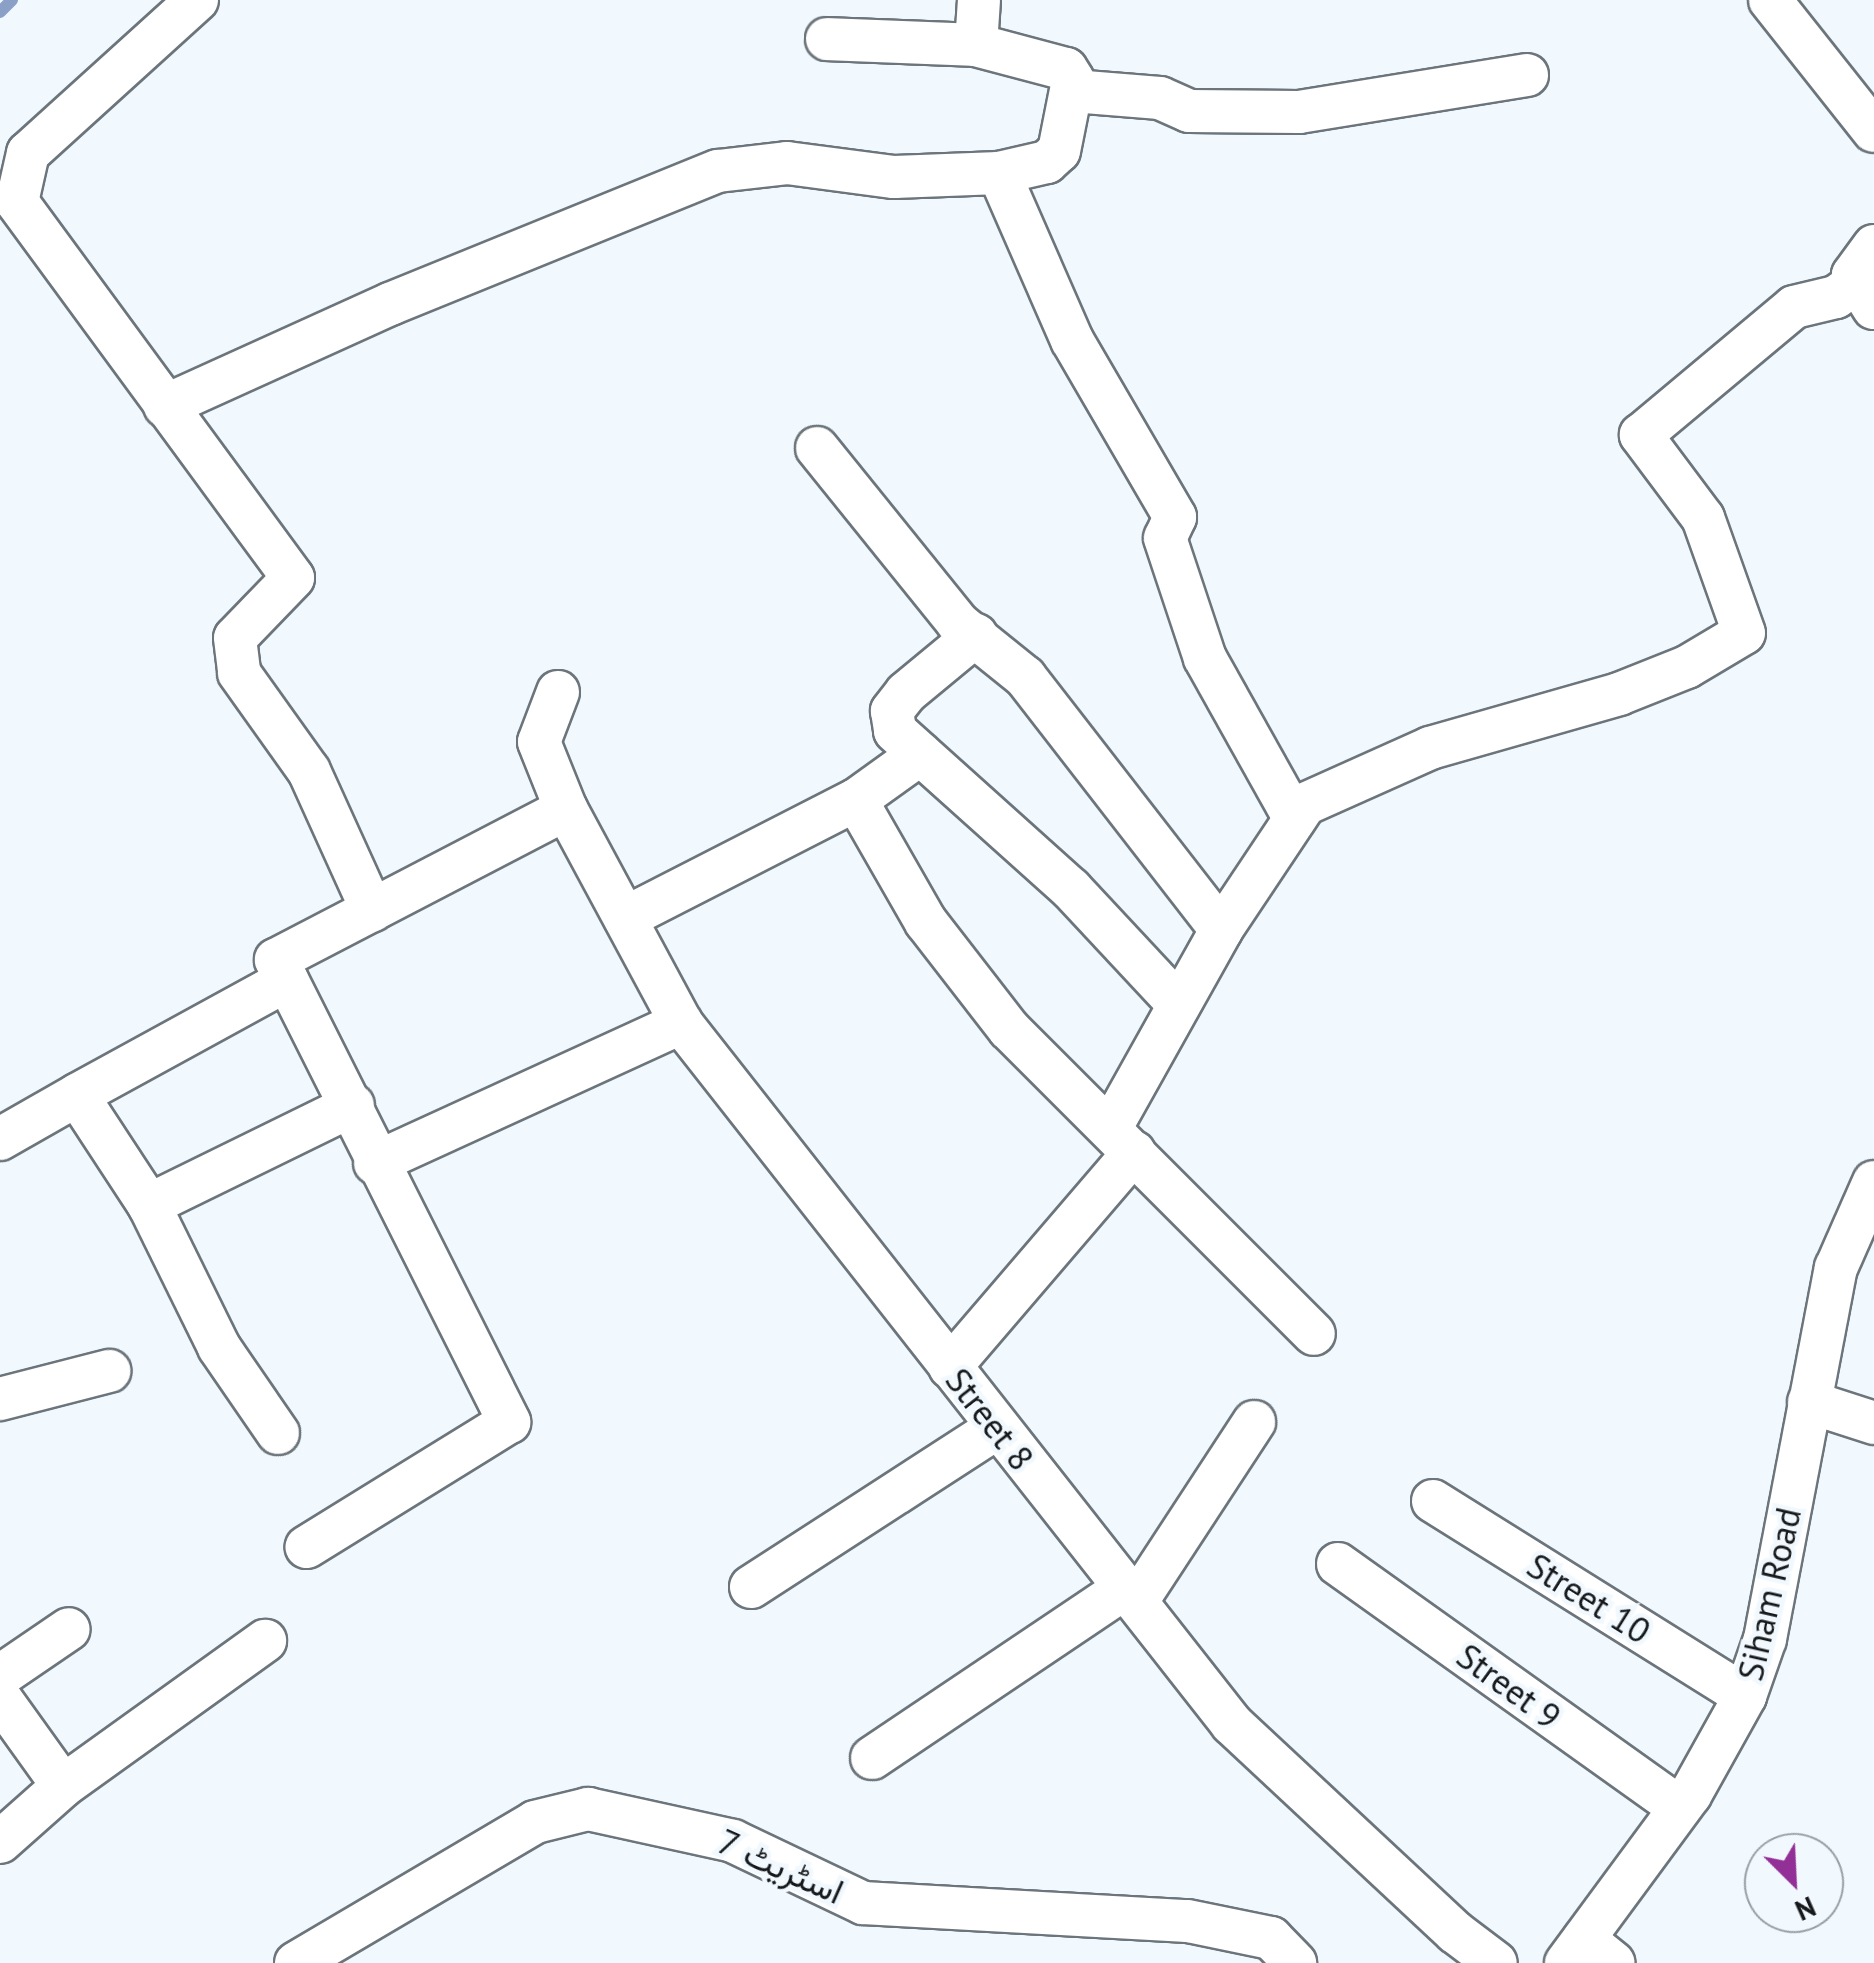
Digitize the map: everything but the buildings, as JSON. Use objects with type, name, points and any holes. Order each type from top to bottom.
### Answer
[{"type":"street","points":[[196,0],[28,153],[17,202],[294,578],[235,638],[239,673],[309,771],[372,910]]},
{"type":"street","points":[[976,45],[979,0]]},
{"type":"street","points":[[1770,0],[1874,131]]},
{"type":"street","points":[[166,406],[390,304],[718,171],[787,163],[894,176],[999,172],[1047,162],[1059,151],[1073,91],[1066,70],[976,45],[827,39]]},
{"type":"street","points":[[1073,91],[1160,98],[1189,112],[1299,112],[1527,75]]},
{"type":"street","points":[[999,172],[1072,340],[1174,517],[1165,538],[1205,658],[1295,819]]},
{"type":"street","points":[[950,1367],[1122,1140],[1179,1005],[1221,930],[1306,804],[1368,771],[1619,694],[1687,667],[1744,633],[1704,518],[1640,434],[1794,307],[1836,297],[1865,296],[1853,276],[1874,246]]},
{"type":"street","points":[[817,448],[958,623],[1025,677],[1221,930]]},
{"type":"street","points":[[976,634],[892,710],[895,731],[1070,889],[1179,1005]]},
{"type":"street","name":"Street 8","points":[[558,692],[539,742],[566,809],[680,1023],[995,1429],[1232,1724],[1455,1932],[1496,1963]]},
{"type":"street","points":[[625,918],[856,800],[920,754]]},
{"type":"street","points":[[856,800],[926,922],[972,984],[1314,1334]]},
{"type":"street","points":[[307,1546],[509,1422],[375,1163],[353,1105],[276,960],[566,809]]},
{"type":"street","points":[[3,1127],[77,1095],[287,980]]},
{"type":"street","points":[[375,1163],[680,1023]]},
{"type":"street","points":[[77,1095],[149,1205],[218,1347],[278,1433]]},
{"type":"street","points":[[149,1205],[353,1105]]},
{"type":"street","name":"Siham Road","points":[[1588,1955],[1745,1696],[1765,1639],[1836,1268],[1874,1182]]},
{"type":"street","points":[[0,1398],[110,1371]]},
{"type":"street","points":[[1809,1402],[1874,1423]]},
{"type":"street","points":[[872,1758],[1131,1594],[1254,1422]]},
{"type":"street","points":[[751,1588],[995,1429]]},
{"type":"street","name":"Street 10","points":[[1433,1501],[1745,1696]]},
{"type":"street","name":"Street 9","points":[[1338,1564],[1680,1808]]},
{"type":"street","points":[[0,1676],[69,1629]]},
{"type":"street","points":[[0,1842],[63,1786],[265,1641]]},
{"type":"street","points":[[0,1698],[63,1786]]},
{"type":"street","name":"اسٹریٹ 7","points":[[296,1963],[536,1822],[588,1808],[734,1841],[863,1903],[1188,1922],[1271,1938],[1295,1963]]},
{"type":"waterway","points":[[0,12],[12,0]]}]
